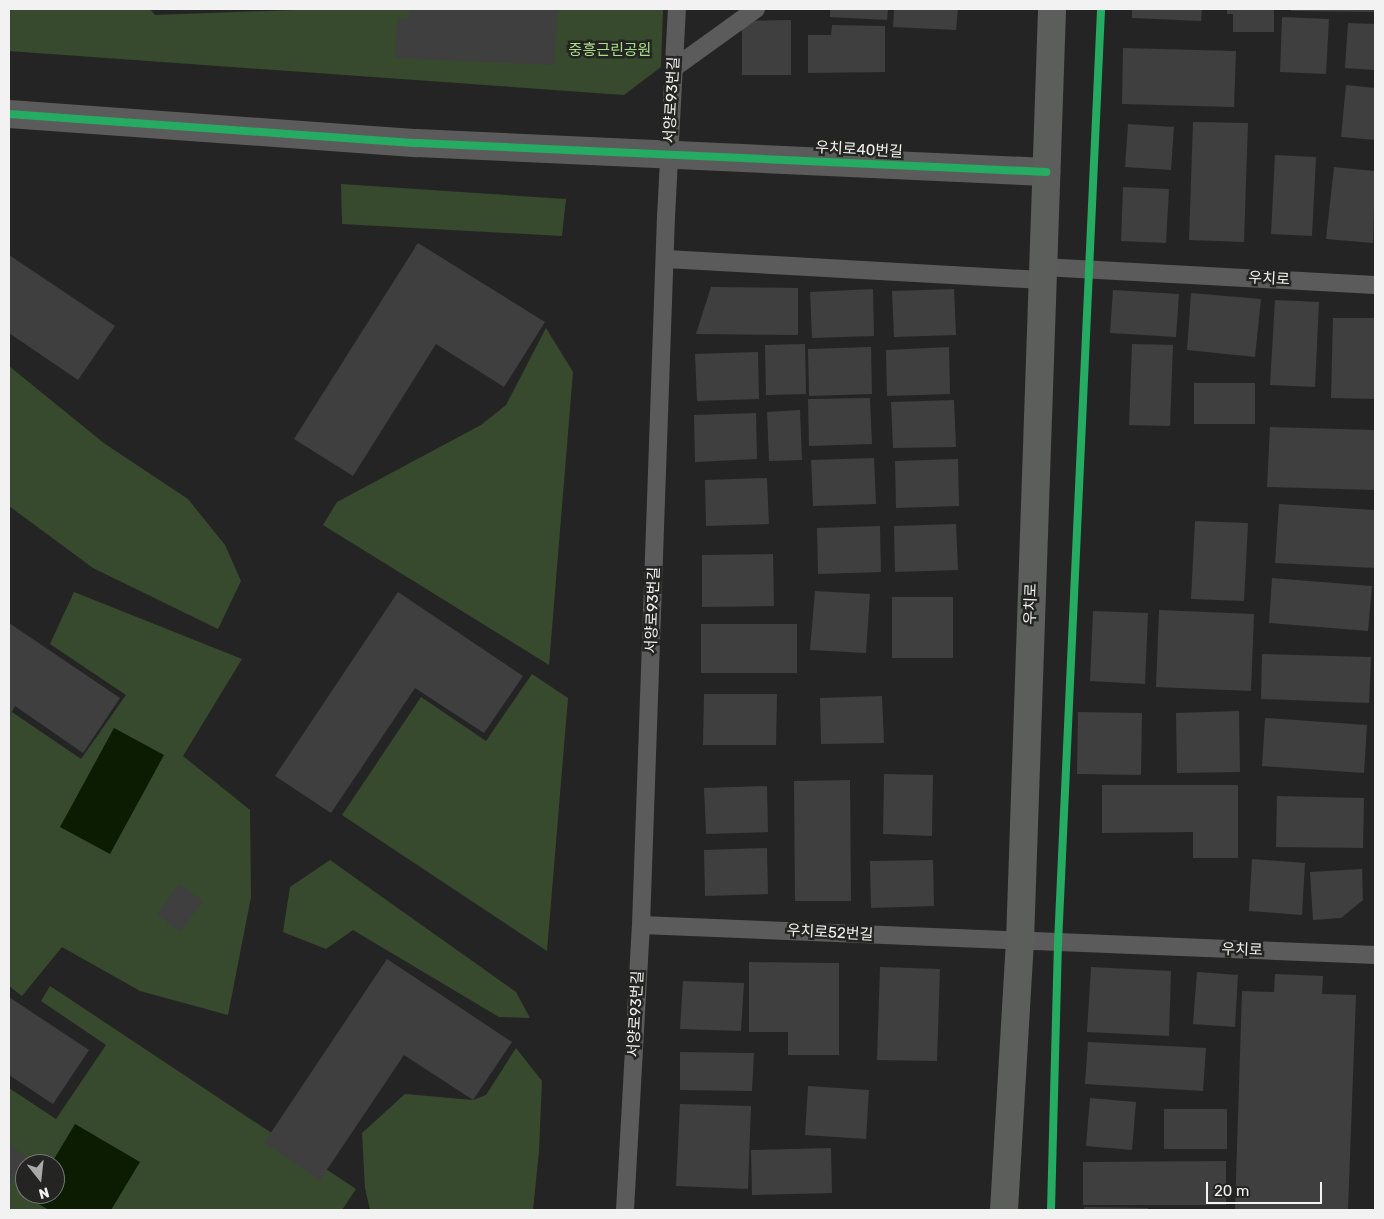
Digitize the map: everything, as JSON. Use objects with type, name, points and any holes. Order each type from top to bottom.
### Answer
[{"type":"main road","name":"우치로","points":[[1004,1210],[1020,942],[1052,9]]},
{"type":"street","name":"우치로40번길","points":[[9,114],[417,143],[1046,172]]},
{"type":"lane","name":"서양로93번길","points":[[626,1210],[641,925],[677,9]]},
{"type":"lane","points":[[674,68],[756,9]]},
{"type":"lane","points":[[666,259],[1043,274]]},
{"type":"lane","name":"우치로","points":[[1043,274],[1375,285]]},
{"type":"lane","name":"우치로52번길","points":[[641,925],[1020,942]]},
{"type":"lane","name":"우치로","points":[[1020,942],[1375,955]]},
{"type":"green space","name":"중흥근린공원","points":[[9,9],[150,9],[155,15],[320,9],[663,9],[661,67],[624,95],[9,51]]},
{"type":"green space","points":[[341,184],[566,199],[562,236],[342,224]]},
{"type":"green space","points":[[546,328],[573,372],[549,665],[323,525],[337,502],[481,425],[506,405]]},
{"type":"green space","points":[[9,366],[105,444],[188,499],[225,545],[241,581],[218,629],[93,568],[9,506]]},
{"type":"green space","points":[[74,592],[242,659],[183,756],[250,810],[251,897],[228,1015],[140,991],[62,947],[22,996],[9,986],[9,717],[12,712],[81,759],[126,695],[50,644]]},
{"type":"green space","points":[[532,674],[568,698],[547,951],[342,815],[421,697],[486,741]]},
{"type":"green space","points":[[330,860],[516,992],[530,1018],[499,1017],[353,930],[326,949],[283,932],[290,887]]},
{"type":"green space","points":[[50,986],[356,1189],[342,1210],[9,1210],[9,1088],[56,1119],[106,1045],[41,1001]]},
{"type":"green space","points":[[516,1048],[542,1081],[539,1151],[533,1210],[370,1210],[365,1188],[362,1133],[405,1094],[473,1100],[486,1095]]},
{"type":"shaded area","points":[[114,728],[164,755],[110,854],[60,827]]},
{"type":"shaded area","points":[[75,1124],[140,1162],[111,1210],[49,1210],[39,1204],[65,1204],[65,1154],[57,1154]]},
{"type":"building","points":[[409,9],[557,9],[554,65],[395,58],[398,18],[409,18]]},
{"type":"building","points":[[830,9],[888,9],[887,20],[830,17]]},
{"type":"building","points":[[894,9],[958,9],[956,30],[893,27]]},
{"type":"building","points":[[1132,9],[1202,9],[1201,21],[1132,18]]},
{"type":"building","points":[[1227,9],[1274,9],[1274,32],[1233,32],[1233,14],[1227,14]]},
{"type":"building","points":[[1291,9],[1375,9],[1375,12],[1291,11]]},
{"type":"building","points":[[1282,17],[1329,19],[1326,74],[1280,72]]},
{"type":"building","points":[[791,20],[791,75],[742,75],[742,21]]},
{"type":"building","points":[[1348,23],[1375,24],[1375,70],[1345,68]]},
{"type":"building","points":[[832,25],[885,26],[885,72],[808,73],[808,35],[831,35]]},
{"type":"building","points":[[1123,48],[1236,51],[1234,107],[1122,104]]},
{"type":"building","points":[[1346,85],[1375,88],[1375,140],[1341,137]]},
{"type":"building","points":[[1193,122],[1248,123],[1244,242],[1189,240]]},
{"type":"building","points":[[1128,124],[1174,127],[1171,170],[1125,167]]},
{"type":"building","points":[[1275,155],[1316,157],[1312,236],[1271,234]]},
{"type":"building","points":[[1334,167],[1375,171],[1373,243],[1326,239]]},
{"type":"building","points":[[1123,187],[1169,189],[1166,243],[1121,241]]},
{"type":"building","points":[[418,243],[545,322],[504,387],[436,344],[353,476],[294,439]]},
{"type":"building","points":[[9,255],[115,326],[78,380],[9,333]]},
{"type":"building","points":[[711,287],[798,288],[798,335],[696,334]]},
{"type":"building","points":[[873,289],[874,336],[812,338],[810,292]]},
{"type":"building","points":[[954,289],[956,335],[894,337],[892,291]]},
{"type":"building","points":[[1113,290],[1179,294],[1176,337],[1110,333]]},
{"type":"building","points":[[1191,293],[1261,299],[1255,357],[1187,350]]},
{"type":"building","points":[[1275,300],[1319,302],[1315,387],[1270,385]]},
{"type":"building","points":[[1333,318],[1375,318],[1375,399],[1331,398]]},
{"type":"building","points":[[805,344],[806,394],[766,395],[765,345]]},
{"type":"building","points":[[1132,344],[1173,345],[1170,426],[1129,425]]},
{"type":"building","points":[[871,347],[872,394],[809,396],[808,349]]},
{"type":"building","points":[[949,347],[950,394],[887,396],[886,350]]},
{"type":"building","points":[[758,352],[759,399],[697,401],[695,354]]},
{"type":"building","points":[[1194,383],[1255,383],[1255,424],[1194,424]]},
{"type":"building","points":[[870,398],[872,444],[809,446],[808,399]]},
{"type":"building","points":[[954,400],[956,447],[893,448],[891,402]]},
{"type":"building","points":[[800,410],[802,460],[769,461],[767,412]]},
{"type":"building","points":[[756,413],[757,459],[695,462],[694,415]]},
{"type":"building","points":[[1270,427],[1375,430],[1375,490],[1267,487]]},
{"type":"building","points":[[874,458],[876,504],[813,506],[811,460]]},
{"type":"building","points":[[958,459],[959,506],[896,508],[895,461]]},
{"type":"building","points":[[767,478],[769,524],[706,526],[705,480]]},
{"type":"building","points":[[1279,504],[1375,510],[1375,568],[1275,563]]},
{"type":"building","points":[[1195,521],[1248,523],[1244,601],[1191,599]]},
{"type":"building","points":[[956,524],[958,570],[895,572],[894,526]]},
{"type":"building","points":[[880,526],[881,572],[818,574],[817,528]]},
{"type":"building","points":[[773,554],[774,606],[702,607],[702,555]]},
{"type":"building","points":[[1272,578],[1372,586],[1368,631],[1269,623]]},
{"type":"building","points":[[815,591],[870,594],[866,653],[810,650]]},
{"type":"building","points":[[398,592],[523,676],[484,733],[415,688],[331,813],[275,776]]},
{"type":"building","points":[[892,597],[953,597],[953,658],[892,658]]},
{"type":"building","points":[[1159,610],[1254,614],[1251,691],[1156,687]]},
{"type":"building","points":[[1093,611],[1148,613],[1145,684],[1090,681]]},
{"type":"building","points":[[9,623],[120,698],[83,753],[15,706],[9,717]]},
{"type":"building","points":[[701,624],[797,624],[797,673],[701,673]]},
{"type":"building","points":[[1262,654],[1371,657],[1369,703],[1261,699]]},
{"type":"building","points":[[704,694],[777,694],[776,745],[703,745]]},
{"type":"building","points":[[882,696],[884,743],[821,744],[820,698]]},
{"type":"building","points":[[1239,711],[1240,772],[1177,773],[1176,713]]},
{"type":"building","points":[[1078,712],[1142,713],[1141,775],[1077,774]]},
{"type":"building","points":[[1265,718],[1367,725],[1364,773],[1262,766]]},
{"type":"building","points":[[884,774],[933,775],[932,836],[883,834]]},
{"type":"building","points":[[850,780],[851,901],[795,901],[794,781]]},
{"type":"building","points":[[1102,785],[1238,785],[1238,858],[1193,858],[1193,832],[1102,833]]},
{"type":"building","points":[[767,786],[768,832],[706,834],[704,788]]},
{"type":"building","points":[[1277,796],[1364,798],[1363,848],[1276,847]]},
{"type":"building","points":[[767,848],[768,894],[705,896],[704,850]]},
{"type":"building","points":[[1252,859],[1305,863],[1302,915],[1249,911]]},
{"type":"building","points":[[933,860],[934,906],[871,908],[870,861]]},
{"type":"building","points":[[1362,869],[1363,900],[1341,918],[1313,920],[1310,872]]},
{"type":"building","points":[[179,884],[203,901],[180,932],[157,914]]},
{"type":"building","points":[[387,959],[512,1042],[473,1100],[404,1055],[320,1180],[264,1143]]},
{"type":"building","points":[[749,962],[839,963],[839,1055],[788,1055],[788,1032],[749,1032]]},
{"type":"building","points":[[880,967],[940,969],[937,1061],[877,1060]]},
{"type":"building","points":[[1091,967],[1171,971],[1169,1036],[1087,1032]]},
{"type":"building","points":[[1197,972],[1238,975],[1235,1027],[1193,1024]]},
{"type":"building","points":[[1275,974],[1323,976],[1322,994],[1356,995],[1348,1210],[1235,1210],[1242,991],[1274,992]]},
{"type":"building","points":[[683,981],[744,983],[741,1031],[680,1029]]},
{"type":"building","points":[[9,997],[89,1050],[53,1104],[9,1075]]},
{"type":"building","points":[[1088,1042],[1206,1048],[1203,1091],[1085,1084]]},
{"type":"building","points":[[680,1052],[754,1053],[752,1091],[680,1090]]},
{"type":"building","points":[[808,1086],[869,1090],[866,1139],[805,1135]]},
{"type":"building","points":[[1090,1098],[1136,1102],[1132,1150],[1086,1146]]},
{"type":"building","points":[[680,1104],[751,1106],[748,1189],[676,1186]]},
{"type":"building","points":[[1164,1109],[1227,1109],[1227,1149],[1164,1149]]},
{"type":"building","points":[[9,1145],[22,1154],[15,1154],[15,1176],[9,1186]]},
{"type":"building","points":[[831,1148],[832,1193],[752,1195],[751,1150]]},
{"type":"building","points":[[1226,1161],[1226,1205],[1083,1205],[1083,1162]]},
{"type":"building","points":[[1084,1207],[1148,1208],[1148,1210],[1084,1210]]},
{"type":"cycle path","points":[[1051,1210],[1058,943],[1101,9]]},
{"type":"cycle path","points":[[9,114],[417,143],[1046,172]]}]
